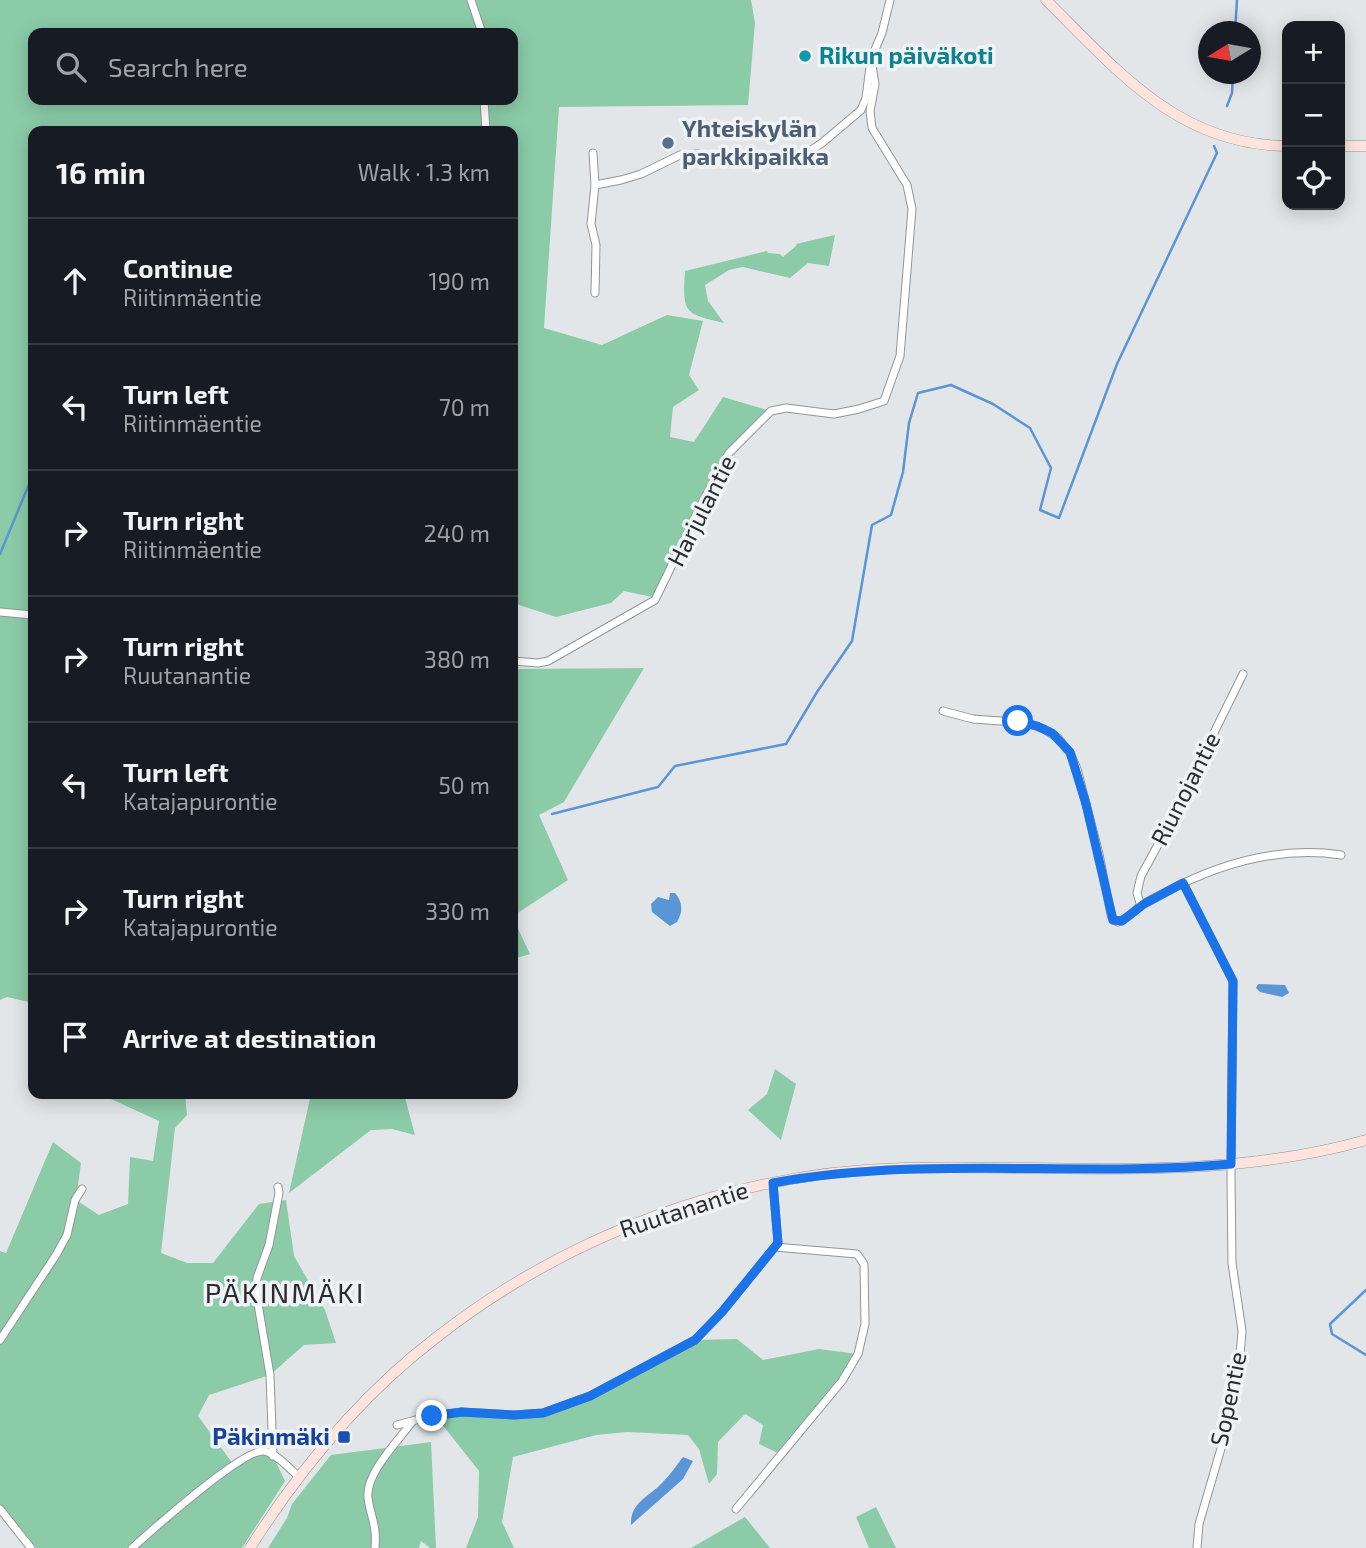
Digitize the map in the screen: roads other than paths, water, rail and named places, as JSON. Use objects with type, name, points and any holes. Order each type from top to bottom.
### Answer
[{"type":"street","points":[[471,0],[480,28]]},
{"type":"street","name":"Harjulantie","points":[[595,185],[641,174],[680,155],[698,154],[736,163],[785,161],[802,156],[861,110],[866,98],[872,59],[890,0]]},
{"type":"street","points":[[1046,0],[1125,78],[1168,112],[1200,128],[1234,139],[1282,146]]},
{"type":"street","name":"Harjulantie","points":[[518,661],[548,661],[656,600],[729,453],[771,411],[786,408],[834,414],[859,410],[884,401],[900,356],[912,209],[907,185],[890,160],[870,120],[875,84],[872,59]]},
{"type":"street","points":[[484,105],[486,126]]},
{"type":"street","points":[[1345,146],[1366,146]]},
{"type":"street","points":[[593,153],[595,185],[591,224],[596,245],[595,293]]},
{"type":"street","points":[[0,612],[28,615]]},
{"type":"street","name":"Riunojantie","points":[[1141,906],[1137,893],[1141,876],[1243,674]]},
{"type":"street","points":[[943,711],[973,719],[1027,723],[1058,738],[1070,752],[1077,769],[1113,920],[1122,921],[1141,906],[1221,866],[1315,851],[1341,855]]},
{"type":"street","name":"Sopentie","points":[[1183,883],[1233,981],[1233,1263],[1242,1331],[1241,1361],[1231,1414],[1199,1524],[1197,1548]]},
{"type":"street","name":"Ruutanantie","points":[[250,1548],[299,1477],[337,1431],[436,1337],[521,1280],[590,1243],[625,1228],[714,1197],[773,1183],[841,1172],[900,1168],[1137,1169],[1231,1164],[1289,1158],[1366,1140]]},
{"type":"street","points":[[397,1425],[462,1412],[514,1415],[543,1413],[590,1396],[695,1340],[722,1312],[778,1243],[773,1183]]},
{"type":"street","points":[[273,1456],[270,1375],[256,1292],[257,1278],[269,1245],[278,1187]]},
{"type":"street","points":[[0,1340],[61,1245],[75,1200],[82,1189]]},
{"type":"street","points":[[736,1509],[842,1381],[858,1354],[864,1324],[864,1264],[857,1254],[775,1247]]},
{"type":"street","points":[[375,1548],[377,1529],[368,1497],[370,1480],[412,1422]]},
{"type":"street","points":[[132,1548],[233,1464],[257,1451],[267,1451],[299,1477]]},
{"type":"street","points":[[0,1509],[31,1548]]},
{"type":"water","points":[[670,893],[675,893],[681,907],[677,922],[670,926],[652,912],[651,904],[658,897],[669,900]]},
{"type":"water","points":[[1258,984],[1285,985],[1289,993],[1282,997],[1260,992],[1256,988]]},
{"type":"water","points":[[683,1457],[693,1461],[683,1479],[631,1525],[637,1505],[665,1480]]},
{"type":"waterway","points":[[1236,21],[1237,0]]},
{"type":"waterway","points":[[1227,106],[1232,84]]},
{"type":"waterway","points":[[552,814],[658,787],[675,766],[786,744],[852,641],[872,525],[891,515],[903,472],[909,423],[918,393],[951,385],[993,404],[1030,428],[1051,468],[1040,510],[1059,518],[1117,364],[1217,153],[1214,146]]},
{"type":"waterway","points":[[0,554],[28,487]]},
{"type":"waterway","points":[[1366,1290],[1330,1324],[1332,1334],[1366,1355]]},
{"type":"place","name":"Rikun päiväkoti","points":[[805,56]]},
{"type":"place","name":"Yhteiskylän parkkipaikka","points":[[668,143]]},
{"type":"place","name":"Päkinmäki","points":[[344,1437]]},
{"type":"district","name":"PÄKINMÄKI","points":[[285,1293]]}]
